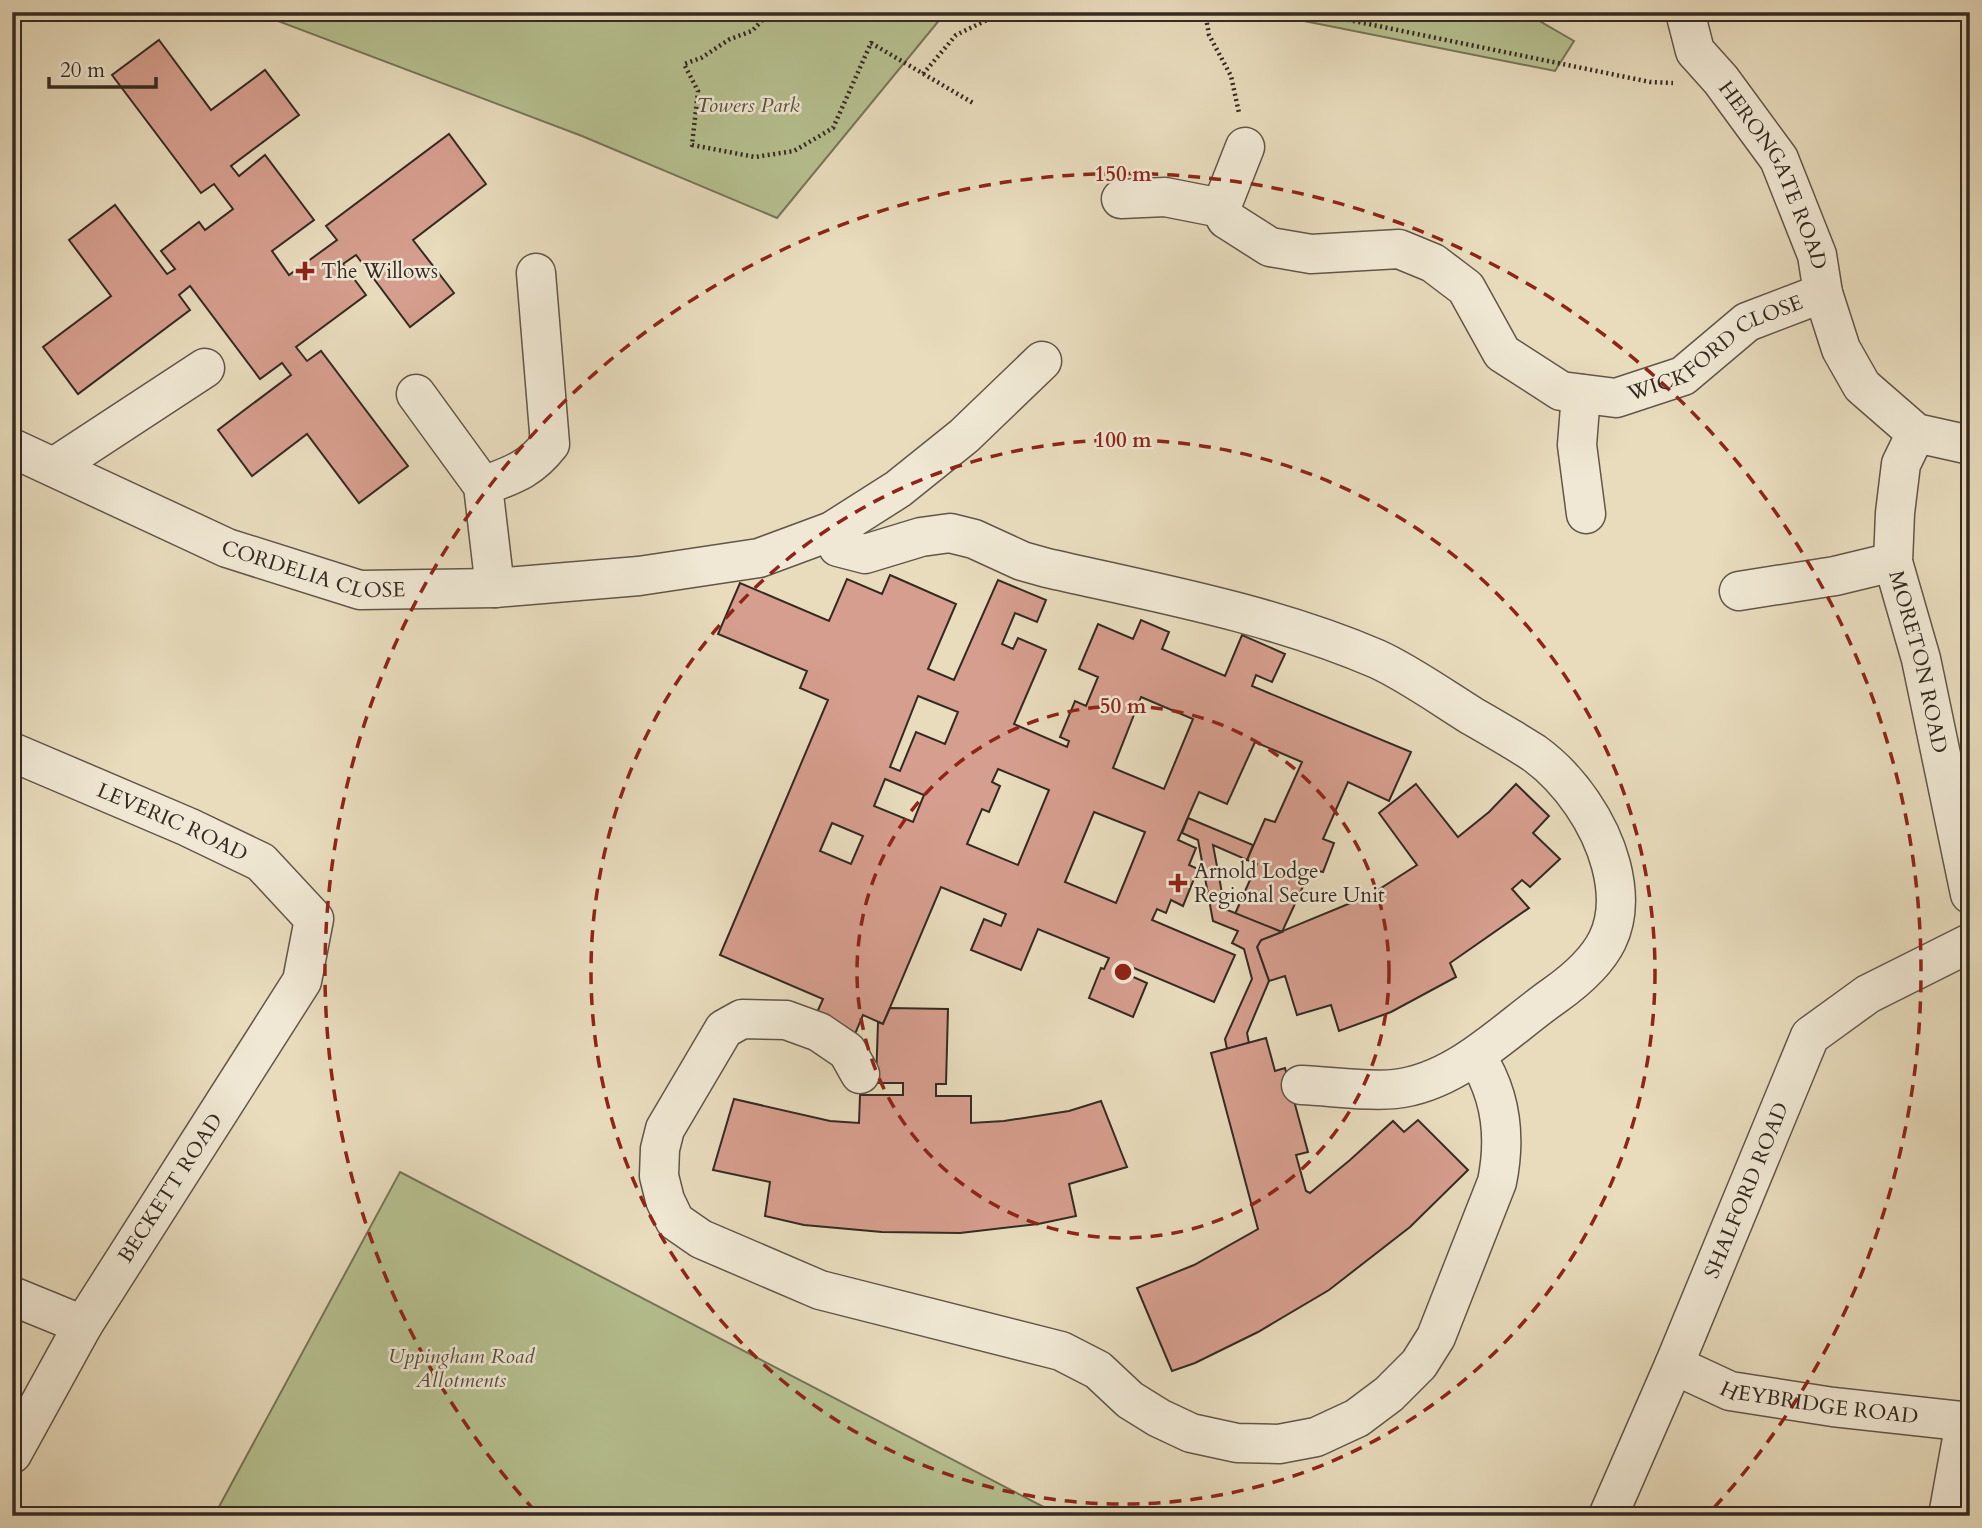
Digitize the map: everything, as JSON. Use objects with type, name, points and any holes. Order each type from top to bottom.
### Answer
[{"type":"street","name":"HERONGATE ROAD","points":[[1685,12],[1695,51],[1721,80],[1779,159],[1817,255],[1822,293],[1840,349],[1862,386],[1916,433],[1970,445]]},
{"type":"street","points":[[1121,199],[1165,197],[1221,208],[1245,147]]},
{"type":"street","name":"WICKFORD CLOSE","points":[[1221,208],[1226,219],[1270,247],[1311,254],[1399,249],[1433,263],[1466,288],[1502,353],[1561,391],[1581,394],[1616,398],[1684,376],[1746,323],[1822,293]]},
{"type":"street","points":[[483,486],[523,471],[540,457],[550,444],[536,273]]},
{"type":"street","name":"CORDELIA CLOSE","points":[[12,448],[227,548],[360,590],[495,588],[639,576],[759,558],[832,531],[898,489],[964,436],[1042,361]]},
{"type":"street","points":[[54,467],[205,368]]},
{"type":"street","points":[[416,394],[483,486],[495,588]]},
{"type":"street","points":[[1581,394],[1577,445],[1586,514]]},
{"type":"street","name":"MORETON ROAD","points":[[1916,433],[1901,464],[1895,513],[1894,562],[1921,659],[1970,894]]},
{"type":"street","points":[[832,531],[838,547],[865,554],[921,537],[950,533],[974,539],[1022,561],[1047,568],[1223,607],[1295,629],[1379,660],[1536,755],[1560,778],[1589,813],[1606,847],[1615,882],[1616,914],[1609,941],[1595,962],[1579,978],[1520,1020],[1476,1056],[1423,1083],[1394,1089],[1301,1085]]},
{"type":"street","points":[[1739,591],[1835,576],[1894,562]]},
{"type":"street","name":"LEVERIC ROAD","points":[[12,752],[188,827],[261,862],[314,919]]},
{"type":"street","name":"BECKETT ROAD","points":[[12,1454],[83,1325],[302,981],[314,919]]},
{"type":"street","name":"SHALFORD ROAD","points":[[1608,1516],[1674,1365],[1810,1036],[1868,994],[1970,943]]},
{"type":"street","points":[[860,1074],[847,1051],[819,1032],[786,1020],[742,1019],[723,1029],[665,1129],[662,1139],[659,1176],[665,1200],[675,1222],[701,1239],[820,1290],[1061,1351],[1098,1370],[1130,1400],[1149,1412],[1191,1433],[1237,1443],[1279,1444],[1316,1437],[1357,1418],[1389,1394],[1419,1364],[1436,1337],[1497,1182],[1502,1156],[1502,1131],[1497,1102],[1486,1072],[1476,1056]]},
{"type":"street","points":[[12,1296],[83,1325]]},
{"type":"street","name":"HEYBRIDGE ROAD","points":[[1674,1365],[1730,1391],[1833,1407],[1968,1422]]},
{"type":"street","points":[[1948,1516],[1968,1422]]},
{"type":"path","points":[[770,12],[752,31],[730,39],[701,58],[684,64],[698,91],[692,145],[755,157],[794,151],[833,128],[871,43],[973,103]]},
{"type":"path","points":[[923,74],[956,35],[995,16],[997,12]]},
{"type":"path","points":[[1205,12],[1209,35],[1231,76],[1245,147]]},
{"type":"path","points":[[1310,12],[1650,82],[1704,84],[1721,80]]},
{"type":"green space","name":"Towers Park","points":[[254,12],[946,12],[777,218],[582,136]]},
{"type":"green space","points":[[1259,12],[1524,12],[1574,41],[1555,71]]},
{"type":"green space","name":"Uppingham Road Allotments","points":[[400,1172],[1061,1516],[214,1516]]},
{"type":"building","name":"The Willows","points":[[159,40],[211,110],[265,70],[299,115],[231,166],[239,176],[265,155],[314,220],[272,251],[289,275],[337,240],[326,226],[449,134],[486,184],[413,240],[454,293],[410,327],[356,255],[343,264],[366,295],[296,347],[307,361],[321,351],[408,466],[359,503],[307,434],[252,476],[218,430],[291,375],[282,363],[260,379],[190,286],[179,295],[190,310],[78,394],[43,347],[111,296],[69,240],[115,205],[167,274],[175,269],[161,251],[199,222],[205,230],[233,209],[214,184],[201,193],[112,75]]},
{"type":"building","points":[[890,575],[956,604],[928,669],[954,680],[998,580],[1046,600],[1037,622],[1015,613],[1002,644],[1013,649],[1018,638],[1046,650],[1014,724],[1067,747],[1069,741],[1060,737],[1075,701],[1086,706],[1098,677],[1079,669],[1098,624],[1133,639],[1141,620],[1169,632],[1162,649],[1225,676],[1242,635],[1285,654],[1272,682],[1256,675],[1252,686],[1411,752],[1389,801],[1348,782],[1323,839],[1334,843],[1323,872],[1311,869],[1282,932],[1235,914],[1257,864],[1247,860],[1265,819],[1275,822],[1302,762],[1255,742],[1227,804],[1199,792],[1178,840],[1196,848],[1189,865],[1198,869],[1183,906],[1171,900],[1166,913],[1157,909],[1152,920],[1235,955],[1214,1002],[1134,968],[1131,976],[1147,983],[1133,1017],[1089,998],[1101,968],[1104,969],[1109,958],[1038,929],[1021,970],[971,950],[984,919],[1001,926],[1006,914],[941,887],[883,1024],[863,1015],[855,1034],[815,1017],[823,999],[720,955],[828,700],[800,688],[807,671],[718,634],[740,583],[829,621],[847,579],[882,594]],"holes":[[[918,696],[958,712],[945,744],[916,732],[900,771],[890,767]],[[1141,697],[1193,719],[1164,789],[1113,768]],[[998,769],[1049,790],[1018,865],[967,844],[982,809],[989,812],[1000,786],[992,782]],[[885,779],[924,795],[913,822],[874,806]],[[1094,812],[1145,832],[1116,903],[1065,882]],[[832,823],[863,836],[851,864],[820,851]]]},
{"type":"building","points":[[1416,784],[1458,837],[1489,812],[1516,784],[1549,816],[1533,833],[1560,859],[1530,887],[1522,880],[1512,889],[1529,908],[1450,963],[1456,977],[1391,1012],[1339,1031],[1331,1005],[1297,1015],[1285,976],[1269,981],[1257,947],[1261,940],[1370,895],[1417,865],[1379,813]]},
{"type":"building","points":[[1188,818],[1253,845],[1247,860],[1213,845],[1225,909],[1282,932],[1261,940],[1257,947],[1269,981],[1247,1033],[1249,1043],[1227,1049],[1225,1039],[1252,979],[1244,949],[1232,943],[1238,931],[1213,921],[1198,840],[1182,833]]},
{"type":"building","points":[[890,1008],[948,1009],[946,1084],[936,1084],[936,1096],[971,1096],[971,1123],[1069,1111],[1101,1101],[1127,1167],[1069,1184],[1076,1216],[1038,1224],[960,1233],[882,1232],[804,1225],[765,1216],[770,1182],[713,1170],[734,1099],[830,1121],[859,1123],[860,1095],[903,1095],[903,1083],[876,1083],[878,1022],[883,1024]]},
{"type":"building","points":[[1266,1038],[1275,1071],[1285,1068],[1308,1152],[1296,1155],[1306,1191],[1310,1193],[1393,1121],[1404,1132],[1418,1120],[1468,1170],[1410,1227],[1329,1290],[1258,1332],[1195,1363],[1172,1371],[1137,1288],[1194,1265],[1258,1229],[1211,1053]]},
{"type":"place","name":"The Willows","points":[[305,271]]},
{"type":"place","name":"Arnold Lodge Regional Secure Unit","points":[[1178,883]]}]
